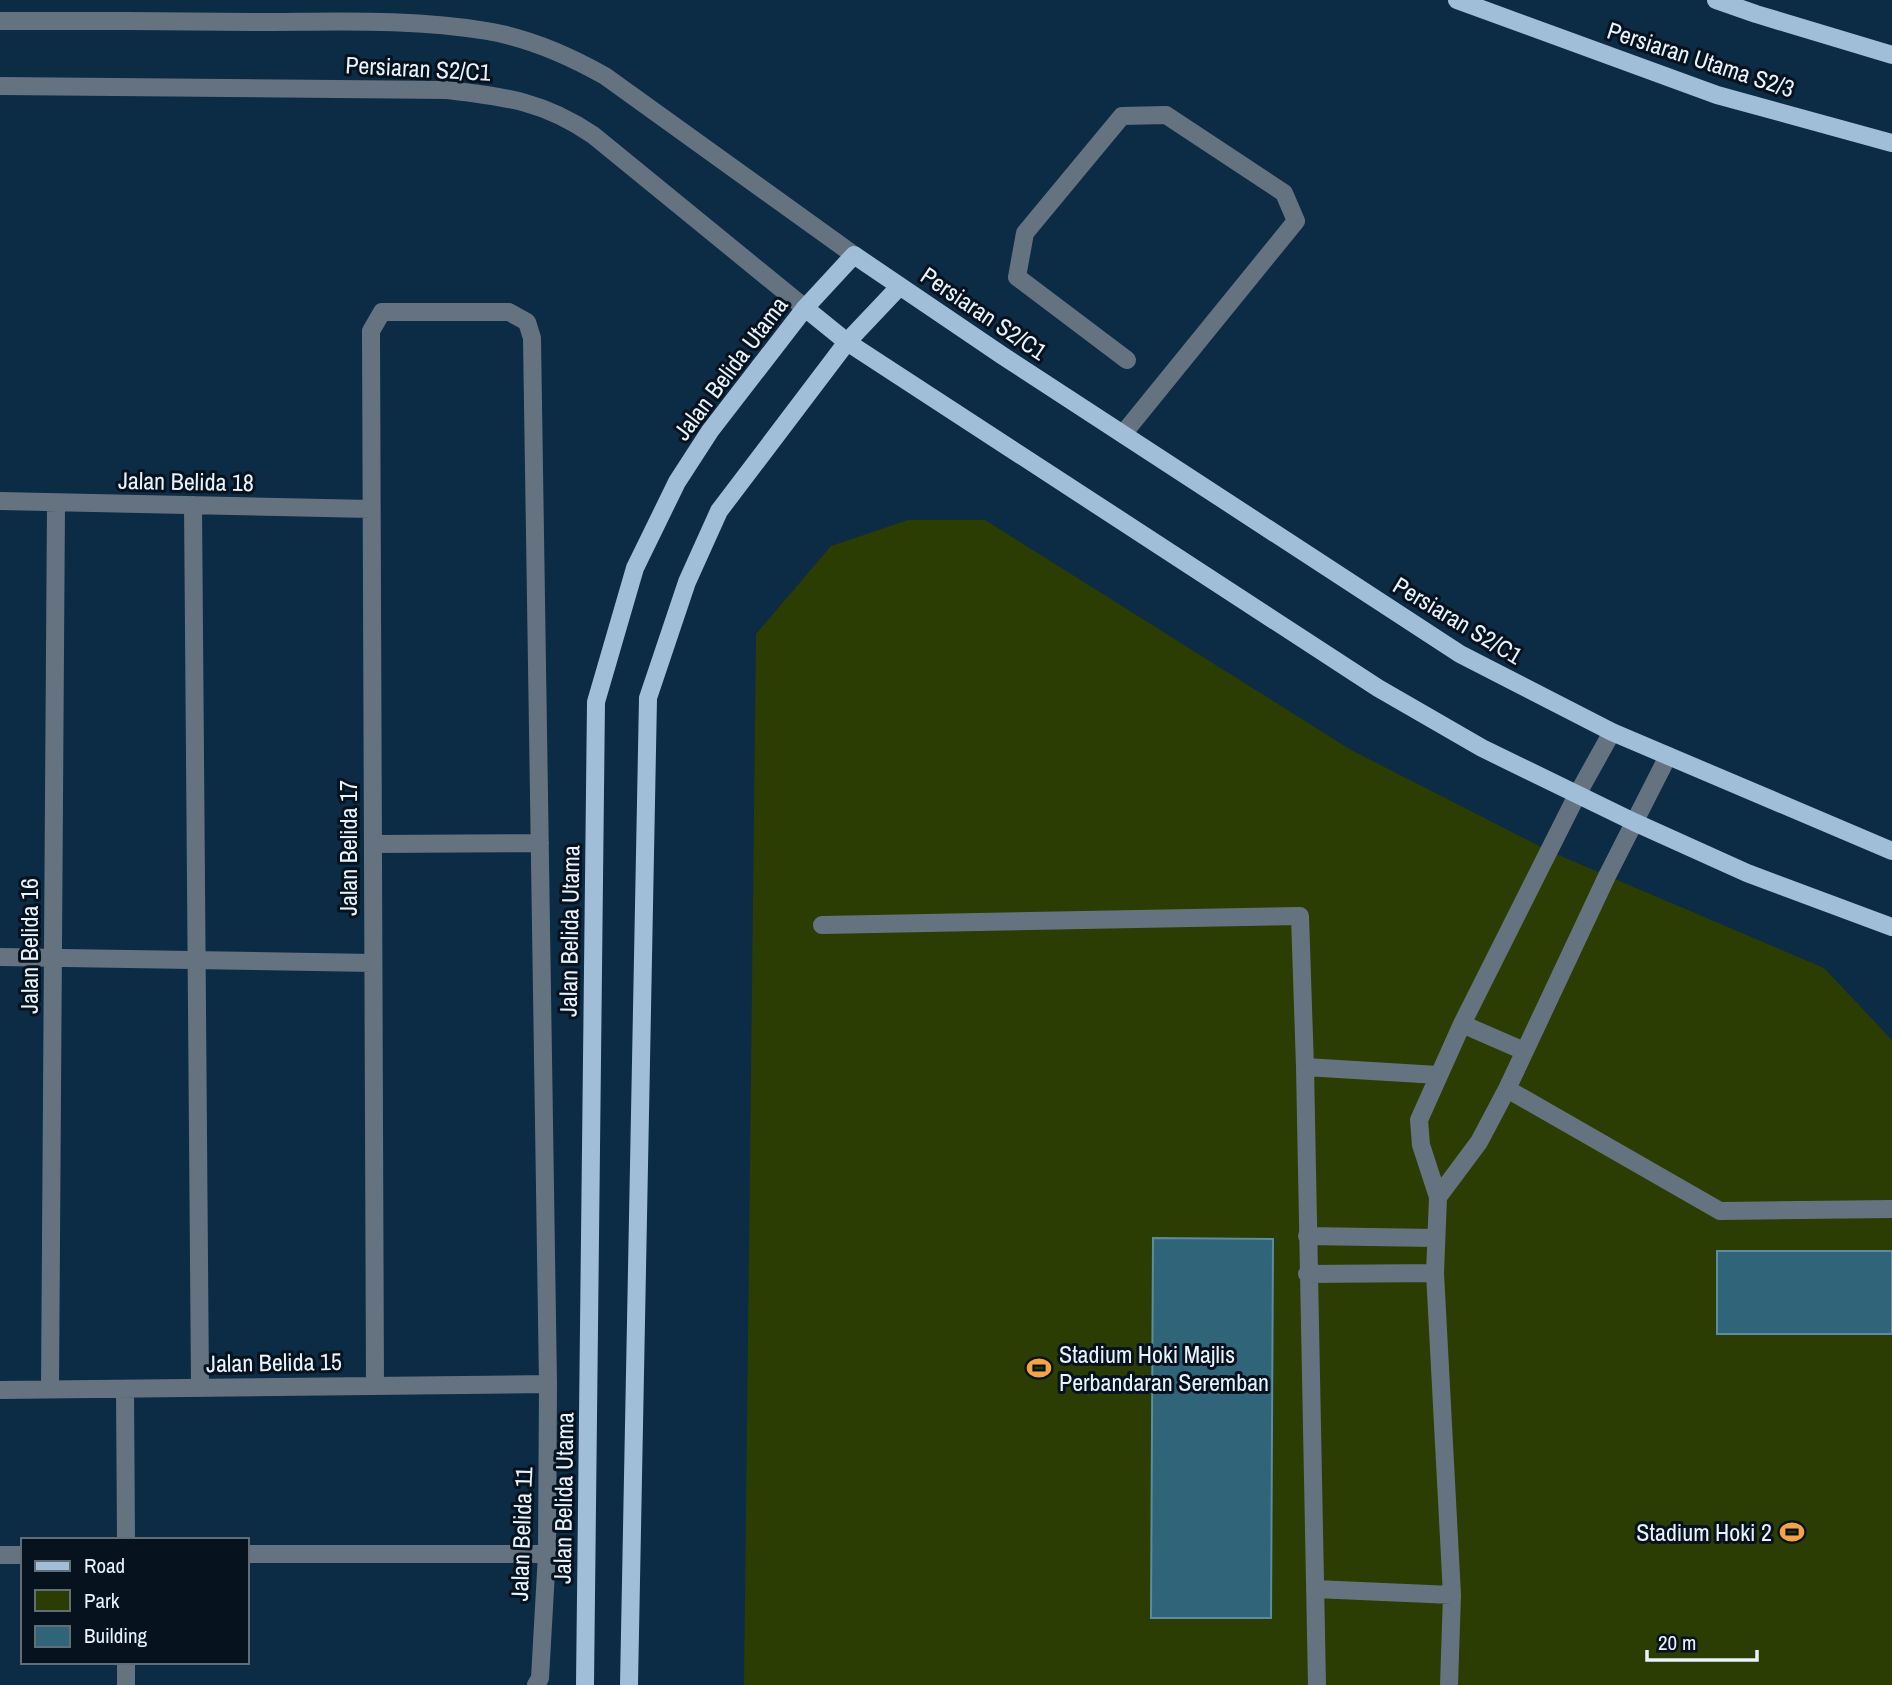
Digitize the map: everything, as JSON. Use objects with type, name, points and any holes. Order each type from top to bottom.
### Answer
[{"type":"main road","name":"Persiaran Utama S2/3","points":[[1457,0],[1717,95],[1892,143]]},
{"type":"main road","points":[[1716,0],[1756,15],[1892,55]]},
{"type":"main road","name":"Persiaran S2/C1","points":[[854,255],[1003,356],[1460,654],[1612,732],[1892,851]]},
{"type":"main road","name":"Jalan Belida Utama","points":[[585,1685],[596,702],[635,568],[677,482],[710,431],[805,308],[854,255]]},
{"type":"main road","points":[[629,1685],[648,698],[687,582],[719,510],[847,342],[900,286]]},
{"type":"main road","points":[[805,308],[847,342],[1378,688],[1482,748],[1746,873],[1892,927]]},
{"type":"street","name":"Persiaran S2/C1","points":[[0,21],[402,24],[464,28],[512,37],[573,58],[605,76],[854,255]]},
{"type":"street","name":"Persiaran S2/C1","points":[[0,86],[447,90],[509,97],[551,111],[593,135],[805,308]]},
{"type":"street","points":[[1123,434],[1296,221],[1284,193],[1166,115],[1122,116],[1025,233],[1017,277],[1127,360]]},
{"type":"street","name":"Jalan Belida 17","points":[[375,1386],[371,331],[382,313]]},
{"type":"street","name":"Jalan Belida 11","points":[[382,313],[509,313],[527,322],[532,338],[548,1384],[547,1555],[540,1678],[536,1685]]},
{"type":"street","name":"Jalan Belida 18","points":[[0,501],[371,509]]},
{"type":"street","name":"Jalan Belida 16","points":[[50,1389],[56,503]]},
{"type":"street","points":[[193,505],[200,1387]]},
{"type":"street","points":[[1449,1685],[1452,1595],[1435,1273],[1438,1197],[1420,1145],[1419,1120],[1462,1024],[1577,794],[1612,732]]},
{"type":"street","points":[[1438,1197],[1479,1143],[1507,1090],[1668,756]]},
{"type":"street","points":[[373,845],[540,843]]},
{"type":"street","points":[[822,925],[1300,916],[1317,1685]]},
{"type":"street","points":[[0,957],[373,963]]},
{"type":"street","points":[[1462,1024],[1524,1051]]},
{"type":"street","points":[[1305,1067],[1438,1075]]},
{"type":"street","points":[[1507,1090],[1720,1211],[1892,1209]]},
{"type":"street","points":[[1307,1236],[1435,1238]]},
{"type":"street","points":[[1307,1274],[1435,1273]]},
{"type":"street","name":"Jalan Belida 15","points":[[0,1390],[548,1384]]},
{"type":"street","points":[[125,1389],[126,1538]]},
{"type":"street","points":[[0,1555],[21,1555]]},
{"type":"street","points":[[248,1555],[547,1555]]},
{"type":"street","points":[[1315,1589],[1452,1595]]},
{"type":"street","points":[[126,1664],[126,1685]]},
{"type":"green space","points":[[908,520],[985,520],[1351,750],[1549,851],[1824,968],[1892,1040],[1892,1685],[744,1685],[756,634],[831,546]]},
{"type":"building","points":[[1153,1238],[1273,1239],[1271,1618],[1151,1618]]},
{"type":"building","points":[[1717,1251],[1892,1251],[1892,1334],[1717,1334]]},
{"type":"place","name":"Stadium Hoki Majlis Perbandaran Seremban","points":[[1039,1368]]},
{"type":"place","name":"Stadium Hoki 2","points":[[1792,1532]]}]
